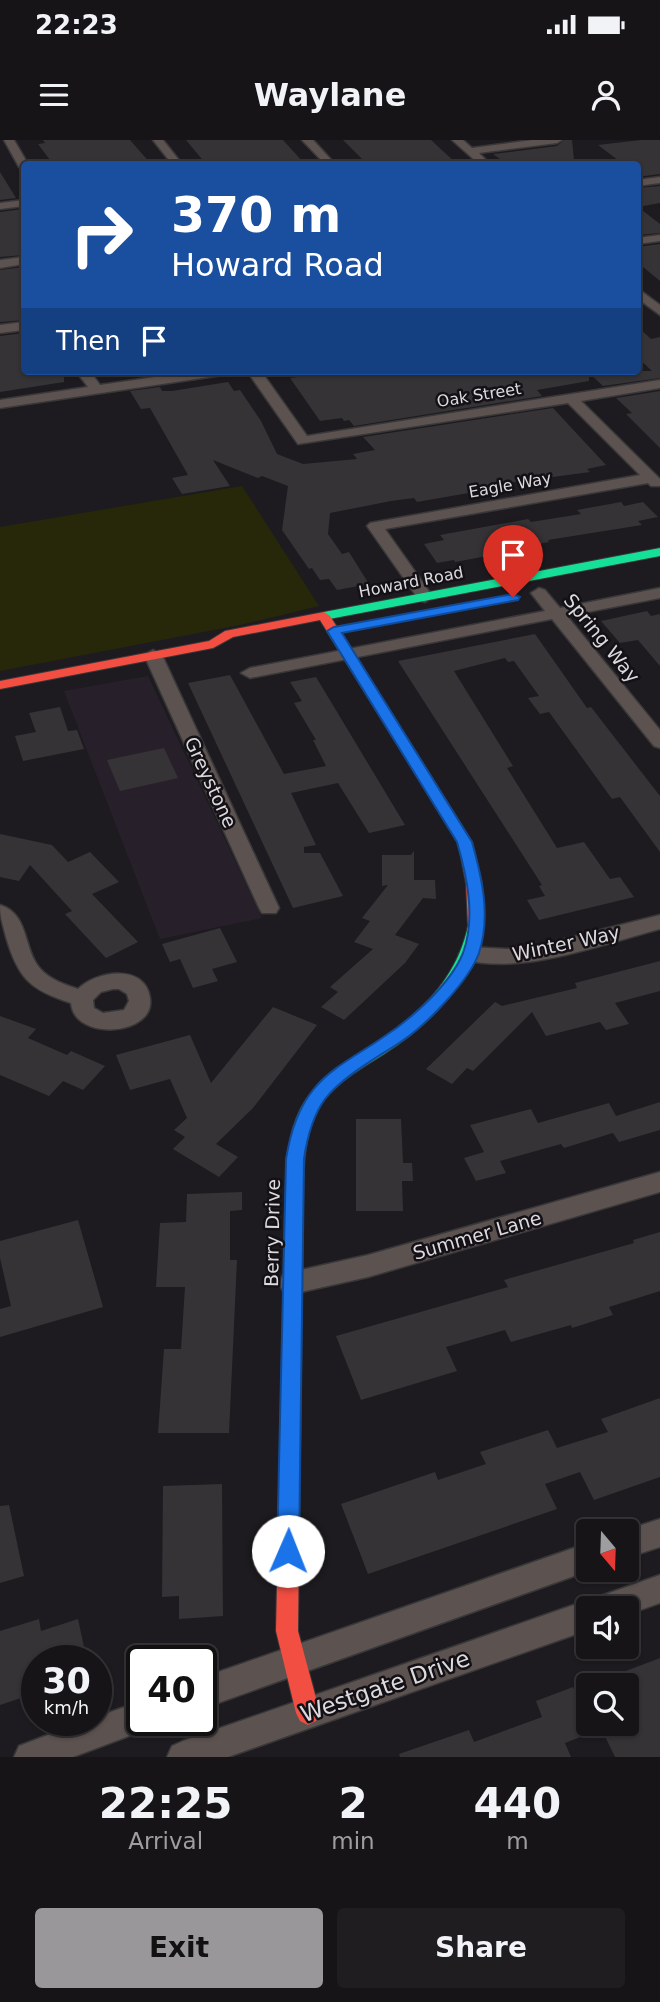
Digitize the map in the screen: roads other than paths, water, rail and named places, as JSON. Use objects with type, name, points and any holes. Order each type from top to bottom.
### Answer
[{"type":"street","points":[[9,140],[21,162]]},
{"type":"street","points":[[158,140],[175,161]]},
{"type":"street","points":[[307,140],[327,161]]},
{"type":"street","points":[[457,140],[482,161]]},
{"type":"street","points":[[470,151],[557,140]]},
{"type":"street","points":[[641,182],[660,180]]},
{"type":"street","points":[[0,206],[21,203]]},
{"type":"street","points":[[641,240],[660,238]]},
{"type":"street","points":[[0,264],[21,261]]},
{"type":"street","points":[[641,295],[658,308]]},
{"type":"street","points":[[0,329],[21,326]]},
{"type":"street","points":[[86,375],[97,390]]},
{"type":"street","points":[[0,404],[196,375]]},
{"type":"street","name":"Oak Street","points":[[257,375],[303,441],[660,384]]},
{"type":"street","points":[[571,398],[655,483]]},
{"type":"street","name":"Eagle Way","points":[[425,597],[375,526],[655,483]]},
{"type":"street","name":"Howard Road","points":[[0,685],[213,644],[229,634],[660,552]]},
{"type":"street","name":"Spring Way","points":[[539,593],[660,742]]},
{"type":"street","points":[[250,673],[660,593]]},
{"type":"street","name":"Berry Drive","points":[[308,1713],[286,1631],[295,1159],[307,1114],[320,1093],[346,1071],[406,1030],[446,992],[470,954],[476,921],[475,880],[465,842],[324,616]]},
{"type":"street","name":"Howard Road","points":[[213,644],[237,650]]},
{"type":"street","name":"Greystone","points":[[153,656],[269,908]]},
{"type":"street","points":[[0,912],[14,924],[26,965],[37,978],[51,988],[82,998]]},
{"type":"street","name":"Winter Way","points":[[470,954],[508,956],[545,951],[660,922]]},
{"type":"street","name":"Summer Lane","points":[[292,1283],[369,1266],[660,1182]]},
{"type":"street","points":[[639,1539],[660,1532]]},
{"type":"street","points":[[217,1688],[576,1562]]},
{"type":"street","points":[[639,1597],[660,1590]]},
{"type":"street","name":"Westgate Drive","points":[[183,1757],[576,1619]]},
{"type":"street","points":[[30,1757],[126,1722]]}]
